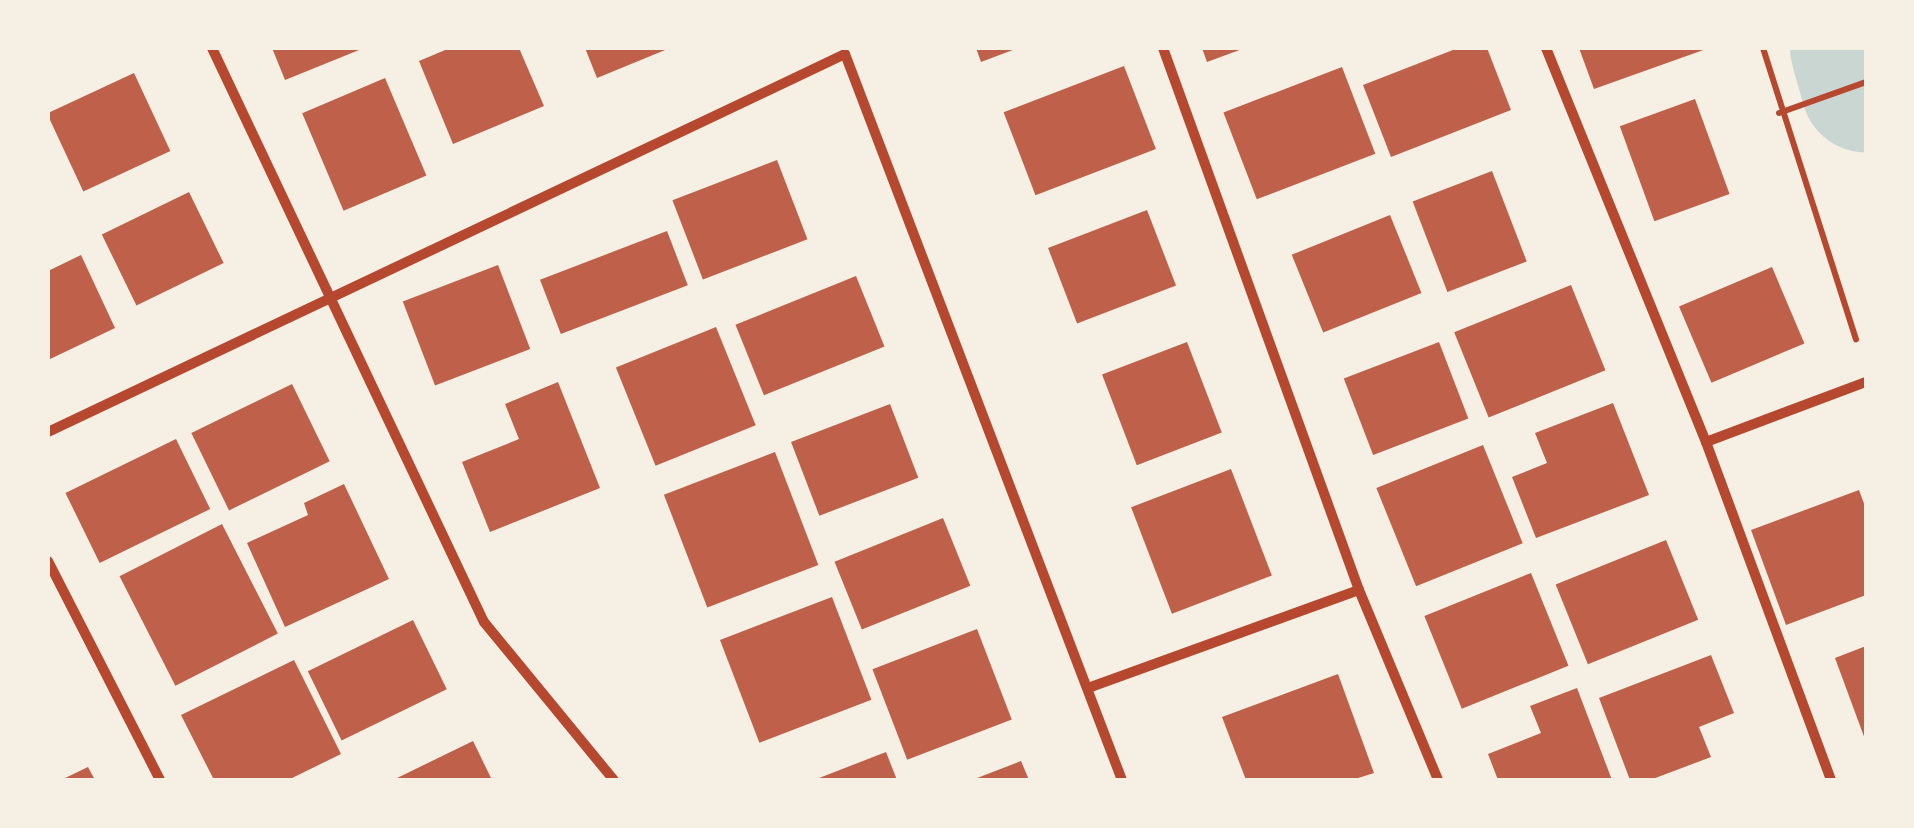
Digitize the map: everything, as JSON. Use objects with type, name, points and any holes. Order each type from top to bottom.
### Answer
[{"type":"street","points":[[212,48],[484,622],[614,780]]},
{"type":"street","points":[[1163,48],[1359,590],[1438,780]]},
{"type":"street","points":[[1546,48],[1706,442],[1831,780]]},
{"type":"street","points":[[48,432],[845,54],[1122,780]]},
{"type":"street","points":[[1706,442],[1866,382]]},
{"type":"street","points":[[48,561],[160,780]]},
{"type":"street","points":[[1088,688],[1359,590]]},
{"type":"path","points":[[1764,48],[1779,113],[1860,351]]},
{"type":"path","points":[[1779,113],[1866,82]]},
{"type":"building","points":[[272,48],[364,48],[285,80]]},
{"type":"building","points":[[450,48],[519,48],[544,106],[453,144],[419,61]]},
{"type":"building","points":[[585,48],[670,48],[597,78]]},
{"type":"building","points":[[976,48],[1018,48],[981,62]]},
{"type":"building","points":[[1202,48],[1245,48],[1207,62]]},
{"type":"building","points":[[1458,48],[1487,48],[1511,110],[1391,157],[1363,85]]},
{"type":"building","points":[[1579,48],[1709,48],[1594,89]]},
{"type":"building","points":[[1124,66],[1156,149],[1035,195],[1004,112]]},
{"type":"building","points":[[1342,67],[1375,154],[1257,199],[1223,113]]},
{"type":"building","points":[[134,73],[170,151],[83,192],[48,113]]},
{"type":"building","points":[[385,78],[426,176],[344,211],[302,113]]},
{"type":"building","points":[[1695,99],[1730,194],[1654,221],[1620,126]]},
{"type":"building","points":[[777,160],[807,239],[703,279],[672,200]]},
{"type":"building","points":[[1492,171],[1527,262],[1447,292],[1413,201]]},
{"type":"building","points":[[189,192],[224,263],[136,306],[102,235]]},
{"type":"building","points":[[1147,210],[1176,286],[1077,324],[1048,248]]},
{"type":"building","points":[[1390,215],[1421,293],[1323,333],[1292,255]]},
{"type":"building","points":[[667,231],[688,285],[561,334],[540,280]]},
{"type":"building","points":[[81,255],[115,328],[48,360],[48,271]]},
{"type":"building","points":[[498,265],[530,349],[435,386],[403,302]]},
{"type":"building","points":[[1772,267],[1804,343],[1711,383],[1679,306]]},
{"type":"building","points":[[856,276],[884,346],[764,395],[735,325]]},
{"type":"building","points":[[1571,285],[1605,370],[1489,418],[1454,332]]},
{"type":"building","points":[[716,327],[756,425],[656,466],[616,367]]},
{"type":"building","points":[[1187,342],[1222,433],[1137,465],[1102,375]]},
{"type":"building","points":[[1439,342],[1468,419],[1373,455],[1344,379]]},
{"type":"building","points":[[558,382],[600,488],[490,532],[462,462],[519,439],[505,404]]},
{"type":"building","points":[[292,384],[330,461],[229,510],[191,433]]},
{"type":"building","points":[[1613,403],[1649,495],[1536,538],[1512,477],[1547,463],[1535,433]]},
{"type":"building","points":[[890,404],[918,478],[819,516],[791,442]]},
{"type":"building","points":[[176,439],[210,509],[100,563],[65,493]]},
{"type":"building","points":[[1483,445],[1523,543],[1416,586],[1376,488]]},
{"type":"building","points":[[775,452],[818,565],[707,608],[664,495]]},
{"type":"building","points":[[1231,469],[1272,575],[1172,614],[1131,507]]},
{"type":"building","points":[[344,484],[389,579],[285,627],[247,543],[308,515],[304,503]]},
{"type":"building","points":[[1859,490],[1866,509],[1866,595],[1786,625],[1751,530]]},
{"type":"building","points":[[943,518],[970,586],[862,630],[835,562]]},
{"type":"building","points":[[222,524],[278,634],[175,686],[120,576]]},
{"type":"building","points":[[1666,540],[1698,620],[1588,664],[1556,585]]},
{"type":"building","points":[[1531,573],[1568,666],[1462,709],[1424,616]]},
{"type":"building","points":[[832,597],[871,700],[759,743],[720,640]]},
{"type":"building","points":[[413,620],[447,689],[342,740],[308,671]]},
{"type":"building","points":[[977,629],[1012,720],[907,760],[872,669]]},
{"type":"building","points":[[1866,646],[1866,742],[1835,658]]},
{"type":"building","points":[[1711,655],[1734,713],[1699,727],[1711,757],[1650,780],[1630,780],[1599,698]]},
{"type":"building","points":[[294,660],[341,754],[288,780],[214,780],[181,715]]},
{"type":"building","points":[[1338,674],[1374,773],[1352,780],[1246,780],[1222,717]]},
{"type":"building","points":[[1577,688],[1612,780],[1498,780],[1488,754],[1541,733],[1530,706]]},
{"type":"building","points":[[473,741],[492,780],[393,780]]},
{"type":"building","points":[[886,752],[897,780],[814,780]]},
{"type":"building","points":[[1021,761],[1029,780],[972,780]]},
{"type":"building","points":[[88,767],[95,780],[61,780]]},
{"type":"waterway","points":[[1855,48],[1866,87]]}]
